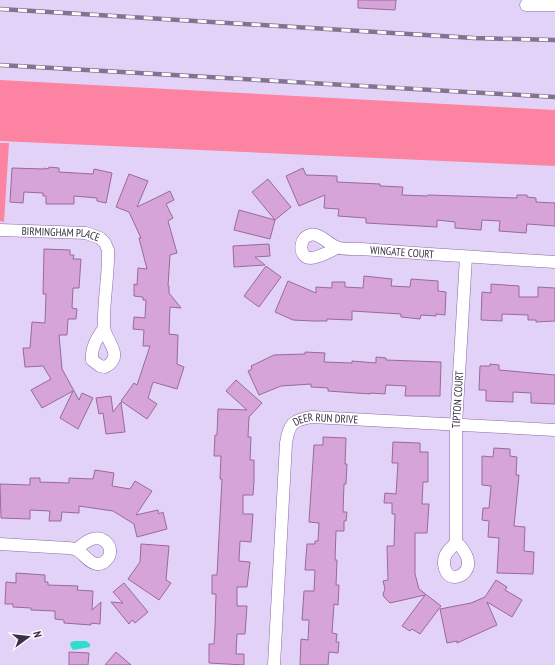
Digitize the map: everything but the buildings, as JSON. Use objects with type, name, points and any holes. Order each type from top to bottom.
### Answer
[{"type":"street","points":[[526,5],[555,5]]},
{"type":"street","name":"BIRMINGHAM PLACE","points":[[0,230],[86,233],[100,238],[108,250],[104,328]]},
{"type":"street","name":"WINGATE COURT","points":[[337,248],[466,257]]},
{"type":"street","points":[[466,257],[555,262]]},
{"type":"street","name":"TIPTON COURT","points":[[456,542],[456,425],[466,257]]},
{"type":"street","name":"DEER RUN DRIVE","points":[[274,665],[286,443],[288,429],[300,418],[312,417],[555,430]]},
{"type":"street","points":[[0,544],[76,549]]},
{"type":"shaded area","points":[[0,80],[555,110],[555,166],[0,141]]},
{"type":"shaded area","points":[[0,143],[9,143],[4,222],[0,221]]},
{"type":"shaded area","points":[[86,641],[90,644],[90,647],[73,650],[70,645],[71,642]]},
{"type":"railway","points":[[0,9],[474,38],[555,40]]},
{"type":"railway","points":[[0,65],[555,97]]}]
